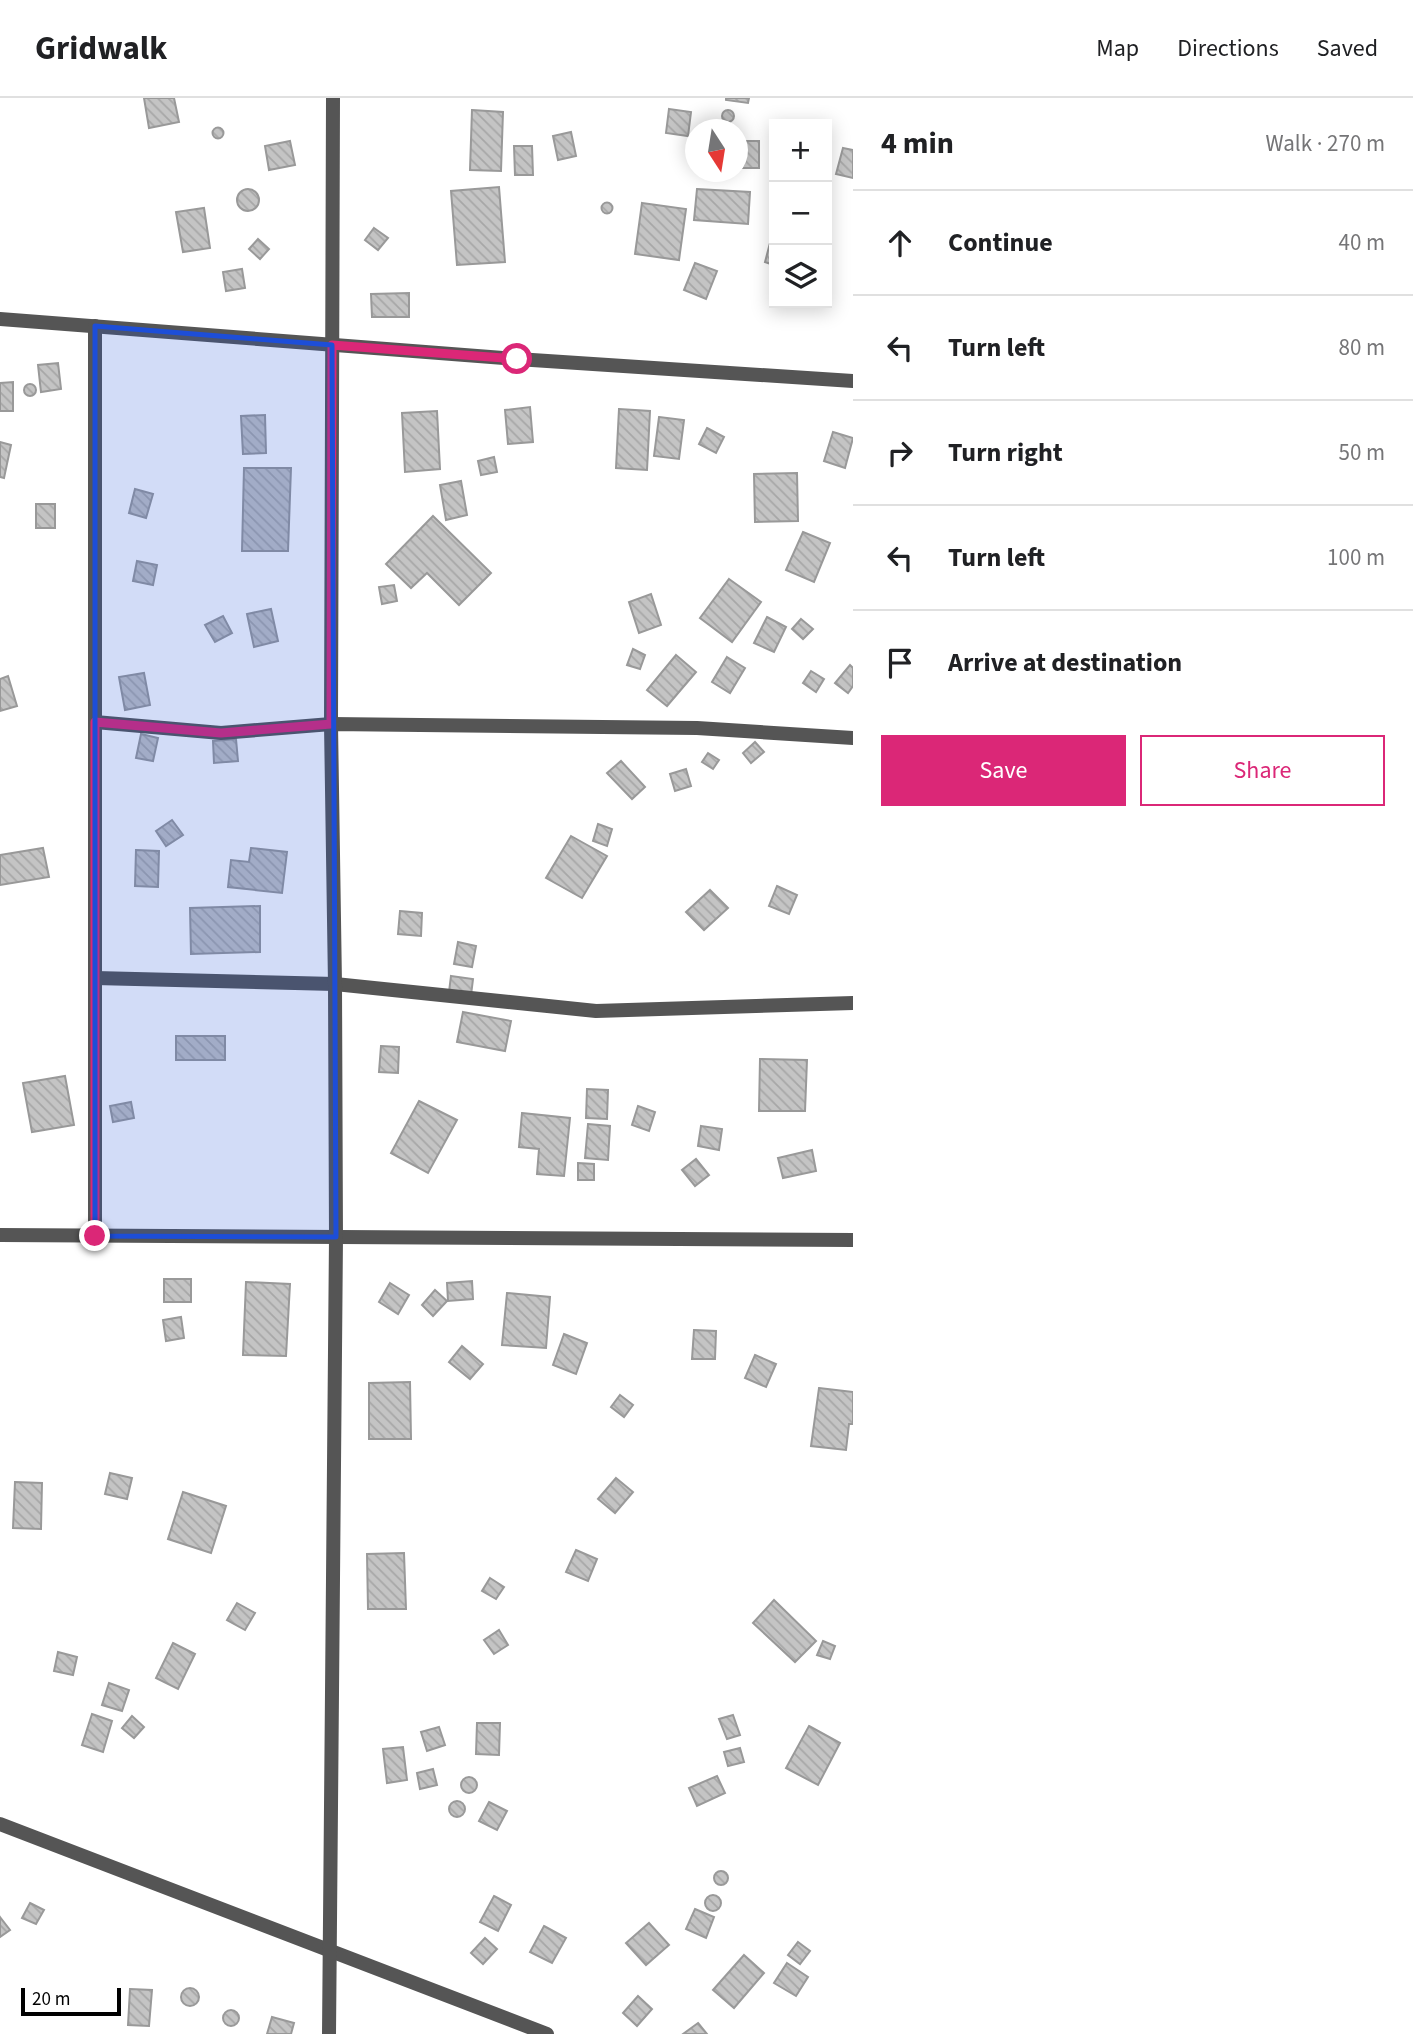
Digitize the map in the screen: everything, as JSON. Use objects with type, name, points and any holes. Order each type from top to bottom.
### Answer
[{"type":"street","points":[[329,2034],[336,1237],[331,724],[333,98]]},
{"type":"street","points":[[0,319],[853,381]]},
{"type":"street","points":[[95,327],[95,1236]]},
{"type":"street","points":[[95,722],[221,733],[331,724],[697,728],[853,738]]},
{"type":"street","points":[[95,978],[335,984],[596,1011],[853,1003]]},
{"type":"street","points":[[0,1235],[853,1240]]},
{"type":"street","points":[[0,1824],[547,2034]]},
{"type":"highlighted area","points":[[95,326],[332,345],[336,1237],[95,1236]]},
{"type":"building","points":[[144,98],[174,98],[179,122],[149,128]]},
{"type":"building","points":[[726,98],[749,98],[748,103]]},
{"type":"building","points":[[669,109],[691,112],[690,119],[685,119],[685,136],[666,133]]},
{"type":"building","points":[[472,110],[503,112],[501,171],[470,170]]},
{"type":"building","points":[[724,112],[732,112],[732,119],[724,119]]},
{"type":"building","points":[[218,128],[222,129],[222,137],[218,138],[214,137],[213,133],[214,129]]},
{"type":"building","points":[[571,132],[576,156],[558,160],[553,136]]},
{"type":"building","points":[[290,141],[295,165],[269,170],[265,146]]},
{"type":"building","points":[[748,141],[759,141],[759,168],[748,168]]},
{"type":"building","points":[[514,146],[532,146],[533,175],[515,175]]},
{"type":"building","points":[[843,148],[853,150],[853,178],[836,174]]},
{"type":"building","points":[[499,187],[505,262],[457,265],[451,191]]},
{"type":"building","points":[[248,189],[256,192],[259,200],[256,208],[248,211],[240,208],[237,200],[240,192]]},
{"type":"building","points":[[697,189],[750,192],[748,224],[694,220]]},
{"type":"building","points":[[607,203],[611,204],[611,212],[607,213],[603,212],[602,208],[603,204]]},
{"type":"building","points":[[642,203],[686,209],[679,260],[635,254]]},
{"type":"building","points":[[204,208],[210,248],[183,252],[176,212]]},
{"type":"building","points":[[374,228],[388,238],[378,250],[365,240]]},
{"type":"building","points":[[258,239],[269,249],[260,259],[249,249]]},
{"type":"building","points":[[769,247],[769,263],[765,262]]},
{"type":"building","points":[[695,263],[717,271],[706,299],[684,290]]},
{"type":"building","points":[[242,269],[245,288],[226,291],[223,272]]},
{"type":"building","points":[[409,293],[409,317],[372,317],[371,294]]},
{"type":"building","points":[[58,363],[61,389],[41,392],[38,365]]},
{"type":"building","points":[[13,382],[13,411],[0,411],[0,383]]},
{"type":"building","points":[[30,384],[36,390],[30,396],[24,390]]},
{"type":"building","points":[[530,407],[533,442],[508,444],[505,410]]},
{"type":"building","points":[[619,409],[650,411],[647,470],[616,468]]},
{"type":"building","points":[[437,411],[440,469],[405,472],[402,413]]},
{"type":"building","points":[[265,415],[266,453],[243,454],[241,416]]},
{"type":"building","points":[[659,417],[684,420],[679,459],[654,456]]},
{"type":"building","points":[[707,428],[724,437],[716,453],[699,444]]},
{"type":"building","points":[[833,432],[853,438],[845,468],[824,461]]},
{"type":"building","points":[[0,442],[11,445],[4,478],[0,477]]},
{"type":"building","points":[[494,457],[497,472],[481,475],[478,461]]},
{"type":"building","points":[[244,468],[291,468],[288,551],[242,551]]},
{"type":"building","points":[[797,473],[798,521],[755,522],[754,474]]},
{"type":"building","points":[[461,481],[467,515],[446,520],[440,485]]},
{"type":"building","points":[[135,489],[153,494],[146,518],[129,513]]},
{"type":"building","points":[[36,504],[55,504],[55,528],[36,528]]},
{"type":"building","points":[[433,516],[491,573],[459,605],[427,573],[411,588],[386,564]]},
{"type":"building","points":[[803,532],[830,543],[814,582],[786,570]]},
{"type":"building","points":[[137,561],[157,565],[153,585],[133,581]]},
{"type":"building","points":[[729,579],[761,602],[732,642],[700,618]]},
{"type":"building","points":[[394,585],[397,601],[382,604],[379,587]]},
{"type":"building","points":[[651,594],[661,625],[639,633],[629,602]]},
{"type":"building","points":[[271,609],[278,641],[254,647],[247,614]]},
{"type":"building","points":[[223,616],[232,633],[215,642],[205,625]]},
{"type":"building","points":[[767,617],[786,627],[774,652],[754,643]]},
{"type":"building","points":[[801,619],[813,629],[803,639],[792,629]]},
{"type":"building","points":[[633,649],[645,655],[640,669],[627,665]]},
{"type":"building","points":[[676,655],[696,672],[667,706],[647,690]]},
{"type":"building","points":[[727,657],[745,668],[730,693],[712,682]]},
{"type":"building","points":[[850,665],[853,668],[853,686],[848,693],[835,683]]},
{"type":"building","points":[[811,671],[824,679],[816,692],[803,683]]},
{"type":"building","points":[[144,673],[150,705],[125,710],[119,677]]},
{"type":"building","points":[[8,676],[17,706],[0,711],[0,679]]},
{"type":"building","points":[[141,734],[158,738],[153,761],[136,758]]},
{"type":"building","points":[[236,739],[238,761],[214,763],[213,741]]},
{"type":"building","points":[[755,742],[764,752],[751,763],[743,753]]},
{"type":"building","points":[[708,753],[719,760],[713,769],[702,762]]},
{"type":"building","points":[[621,761],[645,787],[632,799],[607,773]]},
{"type":"building","points":[[686,769],[691,786],[675,791],[670,774]]},
{"type":"building","points":[[172,820],[183,835],[166,846],[156,831]]},
{"type":"building","points":[[598,824],[612,829],[607,846],[593,841]]},
{"type":"building","points":[[571,836],[607,856],[582,898],[546,878]]},
{"type":"building","points":[[43,848],[49,877],[0,885],[0,855]]},
{"type":"building","points":[[251,848],[287,852],[282,893],[228,887],[231,860],[249,862]]},
{"type":"building","points":[[136,850],[159,851],[158,887],[135,886]]},
{"type":"building","points":[[777,886],[797,895],[789,914],[769,906]]},
{"type":"building","points":[[710,890],[728,908],[704,930],[686,912]]},
{"type":"building","points":[[260,906],[260,952],[191,954],[190,908]]},
{"type":"building","points":[[400,911],[422,913],[421,936],[398,934]]},
{"type":"building","points":[[458,942],[476,946],[472,967],[454,964]]},
{"type":"building","points":[[451,976],[473,979],[471,995],[449,992]]},
{"type":"building","points":[[463,1012],[511,1021],[505,1051],[457,1042]]},
{"type":"building","points":[[176,1036],[225,1036],[225,1060],[176,1060]]},
{"type":"building","points":[[381,1046],[399,1047],[398,1073],[379,1072]]},
{"type":"building","points":[[760,1059],[807,1060],[805,1111],[759,1111]]},
{"type":"building","points":[[65,1076],[74,1125],[32,1132],[23,1083]]},
{"type":"building","points":[[587,1089],[608,1090],[607,1119],[586,1118]]},
{"type":"building","points":[[419,1101],[457,1120],[428,1173],[391,1153]]},
{"type":"building","points":[[131,1102],[134,1118],[113,1122],[110,1106]]},
{"type":"building","points":[[638,1106],[655,1112],[649,1131],[632,1125]]},
{"type":"building","points":[[522,1113],[570,1118],[564,1176],[537,1174],[539,1149],[519,1147]]},
{"type":"building","points":[[588,1124],[610,1126],[608,1160],[585,1158]]},
{"type":"building","points":[[701,1126],[722,1129],[719,1150],[698,1146]]},
{"type":"building","points":[[812,1150],[816,1171],[783,1178],[778,1158]]},
{"type":"building","points":[[696,1159],[709,1175],[695,1186],[682,1170]]},
{"type":"building","points":[[578,1163],[594,1164],[594,1180],[578,1180]]},
{"type":"building","points":[[164,1279],[191,1279],[191,1302],[164,1302]]},
{"type":"building","points":[[472,1281],[473,1299],[448,1301],[447,1283]]},
{"type":"building","points":[[246,1282],[290,1284],[286,1356],[243,1355]]},
{"type":"building","points":[[390,1283],[409,1295],[398,1314],[379,1302]]},
{"type":"building","points":[[435,1290],[447,1301],[433,1316],[422,1305]]},
{"type":"building","points":[[507,1293],[550,1297],[546,1348],[502,1345]]},
{"type":"building","points":[[181,1317],[184,1338],[166,1341],[163,1320]]},
{"type":"building","points":[[694,1330],[716,1331],[715,1359],[692,1359]]},
{"type":"building","points":[[564,1334],[587,1343],[576,1374],[553,1365]]},
{"type":"building","points":[[462,1346],[483,1364],[470,1379],[449,1362]]},
{"type":"building","points":[[755,1355],[776,1364],[766,1387],[745,1378]]},
{"type":"building","points":[[410,1382],[411,1439],[369,1439],[369,1383]]},
{"type":"building","points":[[819,1388],[853,1392],[853,1424],[849,1424],[846,1450],[811,1446]]},
{"type":"building","points":[[620,1395],[633,1405],[624,1417],[611,1407]]},
{"type":"building","points":[[110,1473],[132,1478],[127,1499],[105,1494]]},
{"type":"building","points":[[616,1478],[633,1492],[615,1513],[598,1499]]},
{"type":"building","points":[[15,1482],[42,1483],[41,1529],[13,1528]]},
{"type":"building","points":[[183,1492],[226,1506],[211,1553],[168,1539]]},
{"type":"building","points":[[576,1550],[597,1559],[588,1581],[566,1572]]},
{"type":"building","points":[[404,1553],[406,1609],[368,1609],[367,1554]]},
{"type":"building","points":[[490,1578],[504,1587],[496,1599],[482,1591]]},
{"type":"building","points":[[774,1600],[816,1641],[795,1662],[753,1623]]},
{"type":"building","points":[[237,1603],[255,1613],[245,1630],[227,1620]]},
{"type":"building","points":[[499,1630],[508,1645],[494,1654],[484,1640]]},
{"type":"building","points":[[823,1641],[835,1646],[830,1659],[817,1655]]},
{"type":"building","points":[[173,1643],[195,1654],[178,1689],[156,1678]]},
{"type":"building","points":[[58,1652],[77,1657],[73,1675],[54,1671]]},
{"type":"building","points":[[109,1683],[129,1690],[122,1711],[102,1705]]},
{"type":"building","points":[[92,1714],[112,1721],[103,1752],[82,1745]]},
{"type":"building","points":[[733,1715],[740,1735],[727,1739],[719,1719]]},
{"type":"building","points":[[132,1716],[144,1727],[134,1738],[122,1728]]},
{"type":"building","points":[[477,1723],[500,1723],[499,1755],[476,1754]]},
{"type":"building","points":[[809,1726],[840,1743],[818,1785],[786,1768]]},
{"type":"building","points":[[439,1727],[445,1745],[427,1751],[421,1732]]},
{"type":"building","points":[[403,1747],[407,1780],[387,1783],[383,1749]]},
{"type":"building","points":[[740,1748],[744,1762],[728,1766],[724,1752]]},
{"type":"building","points":[[433,1769],[437,1785],[420,1789],[417,1773]]},
{"type":"building","points":[[717,1776],[725,1793],[697,1806],[689,1788]]},
{"type":"building","points":[[469,1777],[475,1779],[475,1791],[469,1793],[463,1791],[461,1785],[463,1779]]},
{"type":"building","points":[[457,1801],[463,1803],[463,1815],[457,1817],[451,1815],[449,1809],[451,1803]]},
{"type":"building","points":[[489,1802],[507,1811],[497,1830],[479,1821]]},
{"type":"building","points":[[718,1871],[724,1871],[728,1878],[724,1885],[718,1885],[714,1881],[714,1875]]},
{"type":"building","points":[[710,1895],[716,1895],[721,1903],[719,1909],[710,1911],[705,1906],[705,1900]]},
{"type":"building","points":[[494,1896],[511,1905],[498,1931],[480,1922]]},
{"type":"building","points":[[30,1903],[44,1910],[36,1924],[22,1918]]},
{"type":"building","points":[[695,1909],[714,1917],[706,1938],[686,1929]]},
{"type":"building","points":[[0,1917],[10,1930],[0,1937]]},
{"type":"building","points":[[649,1923],[669,1945],[646,1965],[626,1943]]},
{"type":"building","points":[[544,1926],[566,1938],[552,1963],[530,1952]]},
{"type":"building","points":[[485,1938],[497,1949],[483,1964],[471,1953]]},
{"type":"building","points":[[798,1942],[810,1951],[800,1964],[788,1955]]},
{"type":"building","points":[[744,1955],[764,1973],[734,2008],[713,1990]]},
{"type":"building","points":[[787,1963],[808,1977],[796,1996],[774,1983]]},
{"type":"building","points":[[186,1988],[194,1988],[199,1997],[197,2004],[186,2006],[181,2001],[181,1993]]},
{"type":"building","points":[[130,1989],[152,1990],[149,2026],[128,2025]]},
{"type":"building","points":[[638,1996],[652,2009],[637,2026],[623,2013]]},
{"type":"building","points":[[228,2010],[234,2010],[239,2018],[237,2024],[228,2026],[223,2021],[223,2015]]},
{"type":"building","points":[[272,2017],[294,2023],[291,2034],[267,2034]]},
{"type":"building","points":[[698,2023],[707,2034],[683,2034]]},
{"type":"route","points":[[95,1236],[95,722],[221,733],[331,724],[332,345],[517,359]]}]
